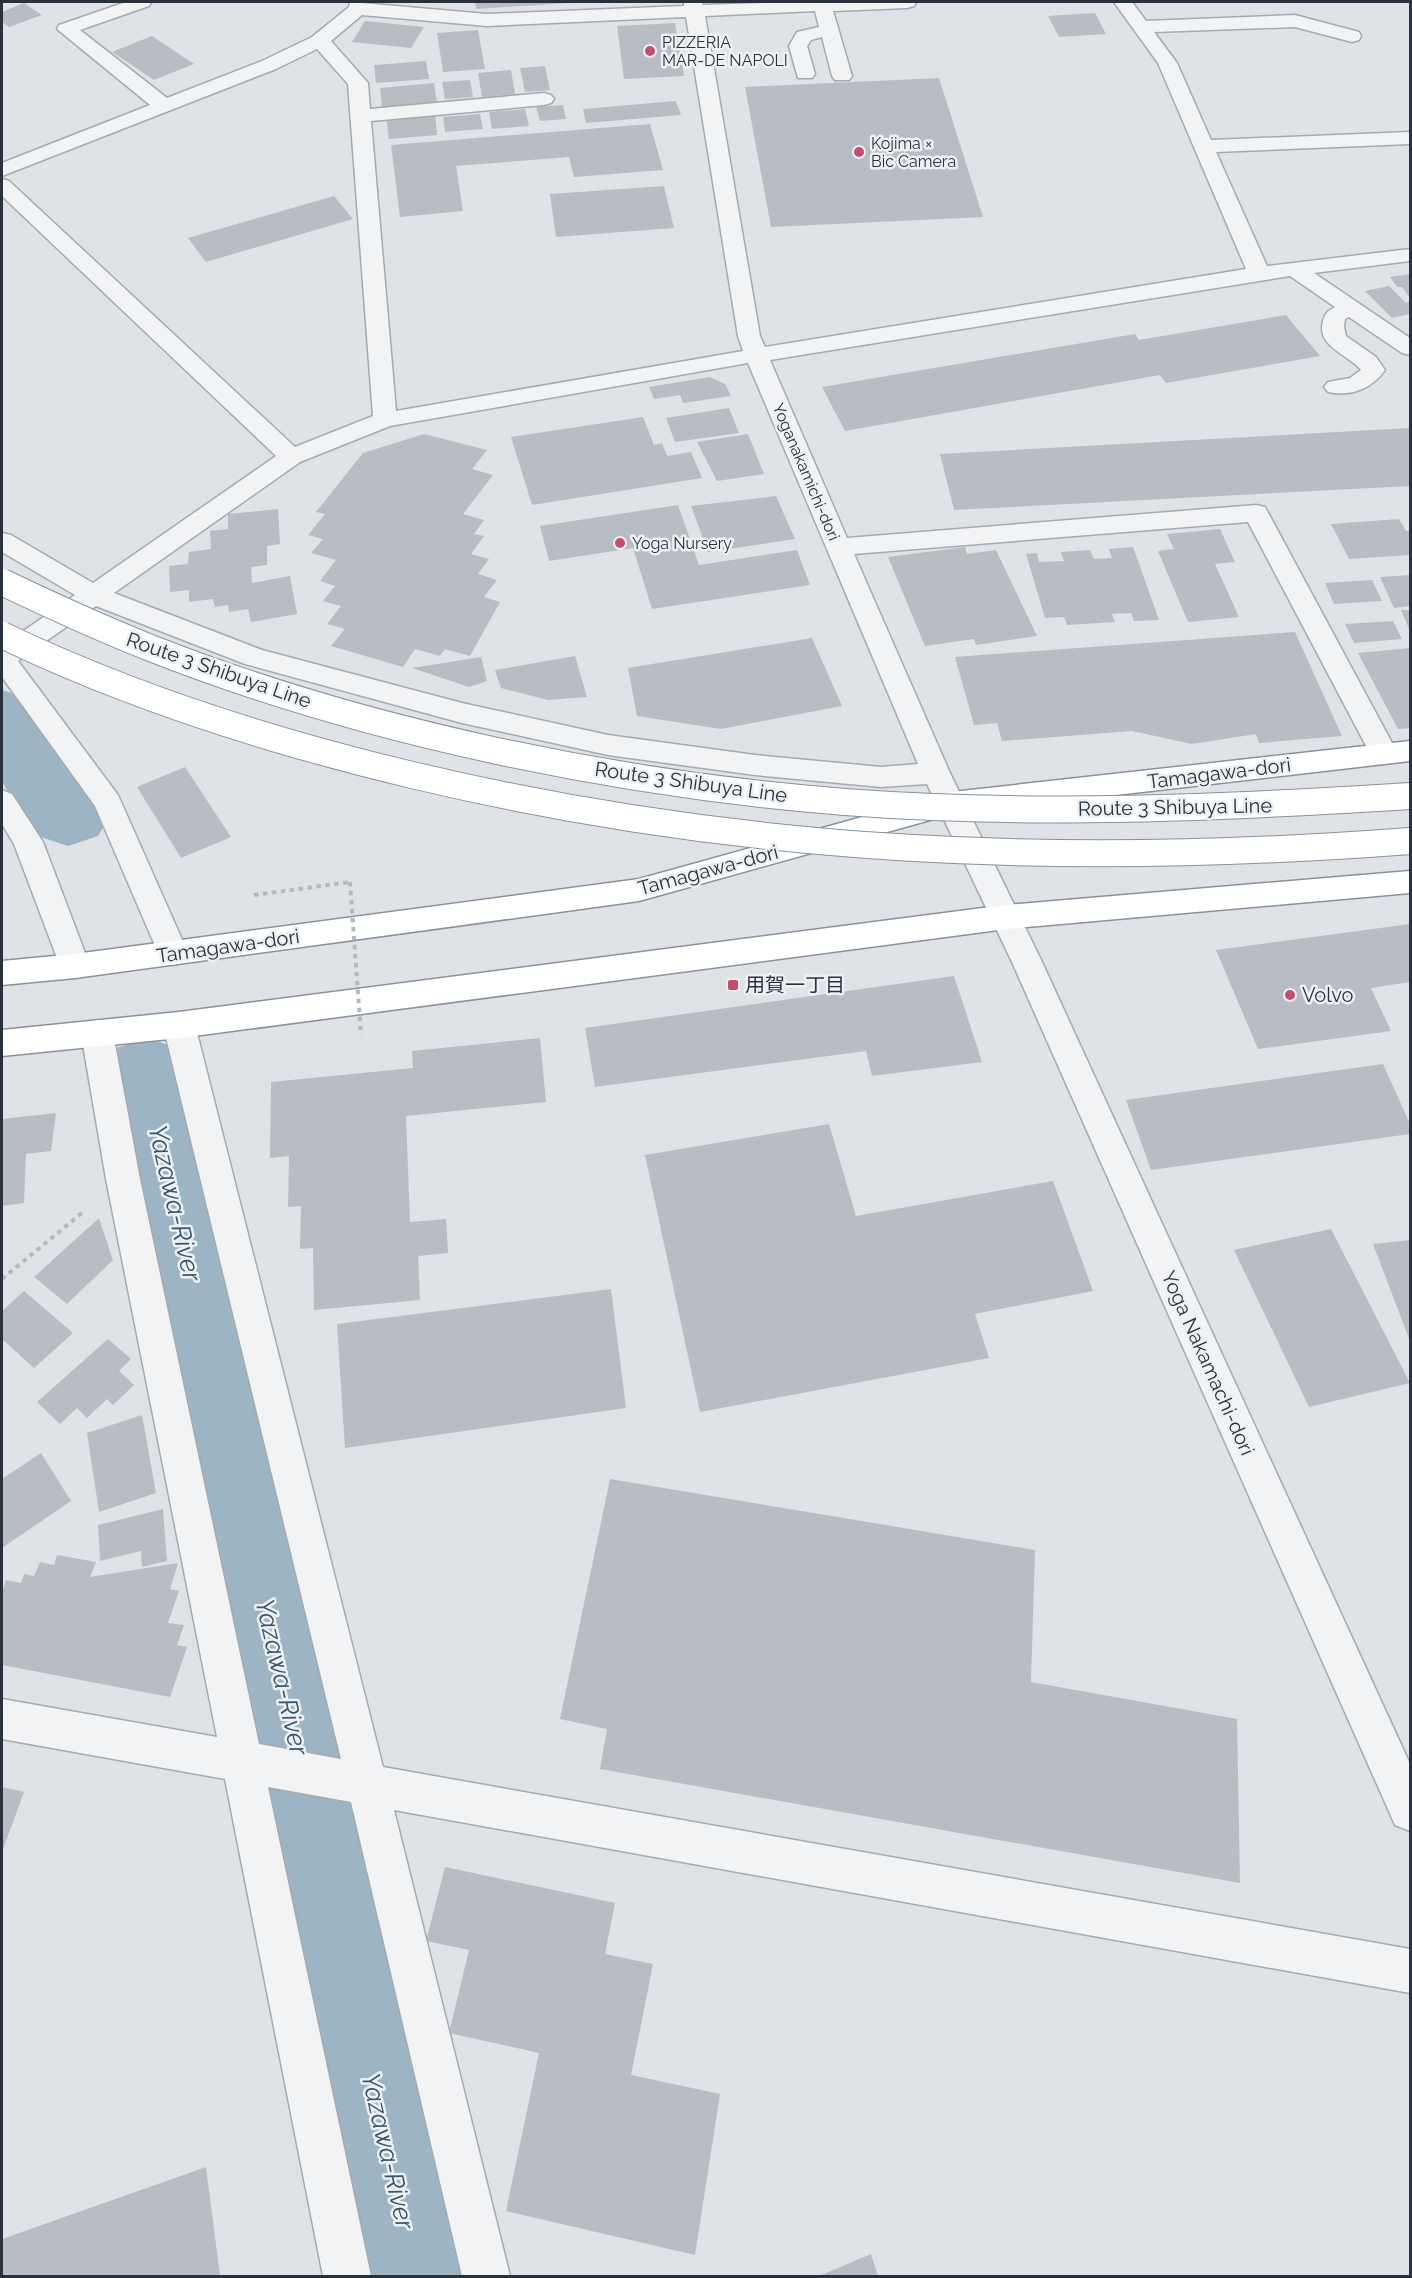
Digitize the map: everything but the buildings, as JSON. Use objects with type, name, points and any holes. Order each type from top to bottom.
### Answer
[{"type":"highway","name":"Route 3 Shibuya Line","points":[[2,582],[108,632],[226,676],[290,696],[452,740],[561,763],[677,782],[779,796],[860,803],[993,808],[1213,808],[1410,796]]},
{"type":"highway","points":[[2,651],[130,690],[261,735],[427,779],[540,803],[658,824],[771,838],[887,847],[1004,852],[1114,854],[1228,852],[1346,847],[1410,841]]},
{"type":"highway","name":"Tamagawa-dori","points":[[2,974],[639,890],[952,803],[1397,752]]},
{"type":"highway","points":[[2,1043],[179,1025],[1006,917],[1410,882]]},
{"type":"street","points":[[142,2],[66,29],[164,105]]},
{"type":"street","points":[[2,170],[269,65],[319,41],[359,5],[487,20],[694,6],[907,2]]},
{"type":"street","points":[[1123,2],[1167,63],[1259,273]]},
{"type":"street","points":[[822,5],[842,76]]},
{"type":"street","name":"Yoganakamichi-dori","points":[[694,6],[748,336],[936,773],[1006,917]]},
{"type":"street","points":[[1140,27],[1295,21],[1352,36]]},
{"type":"street","points":[[805,74],[798,46],[804,36],[829,30]]},
{"type":"street","points":[[319,41],[330,50],[358,83],[385,420]]},
{"type":"street","points":[[361,116],[544,99]]},
{"type":"street","points":[[1204,147],[1410,138]]},
{"type":"street","points":[[2,185],[291,457]]},
{"type":"street","points":[[173,953],[108,802],[2,651],[94,595],[291,457],[385,420],[757,355],[1259,273],[1410,255]]},
{"type":"street","points":[[1294,269],[1410,348]]},
{"type":"street","points":[[1336,387],[1358,385],[1369,378],[1373,370],[1369,361],[1335,340],[1331,332],[1335,316],[1350,307]]},
{"type":"street","points":[[839,547],[1256,513],[1397,752]]},
{"type":"street","points":[[2,541],[94,595],[254,657],[462,713],[608,745],[755,765],[881,777],[936,773]]},
{"type":"street","points":[[2,801],[15,842],[75,966]]},
{"type":"street","name":"Yoga Nakamachi-dori","points":[[1006,917],[1410,1810]]},
{"type":"street","points":[[179,1025],[367,1783],[486,2277]]},
{"type":"street","points":[[97,1033],[123,1179],[347,2277]]},
{"type":"street","points":[[2,1719],[1410,1971]]},
{"type":"path","points":[[254,894],[350,882],[361,1035]]},
{"type":"path","points":[[2,1279],[123,1179]]},
{"type":"waterway","name":"Yazawa-River","points":[[2,719],[68,814]]},
{"type":"waterway","name":"Yazawa-River","points":[[147,1077],[416,2276]]},
{"type":"place","name":"PIZZERIA MAR-DE NAPOLI","points":[[650,51]]},
{"type":"place","name":"Kojima × Bic Camera","points":[[859,152]]},
{"type":"place","name":"Yoga Nursery","points":[[620,543]]},
{"type":"place","name":"用賀一丁目","points":[[733,985]]},
{"type":"place","name":"Volvo","points":[[1290,995]]}]
